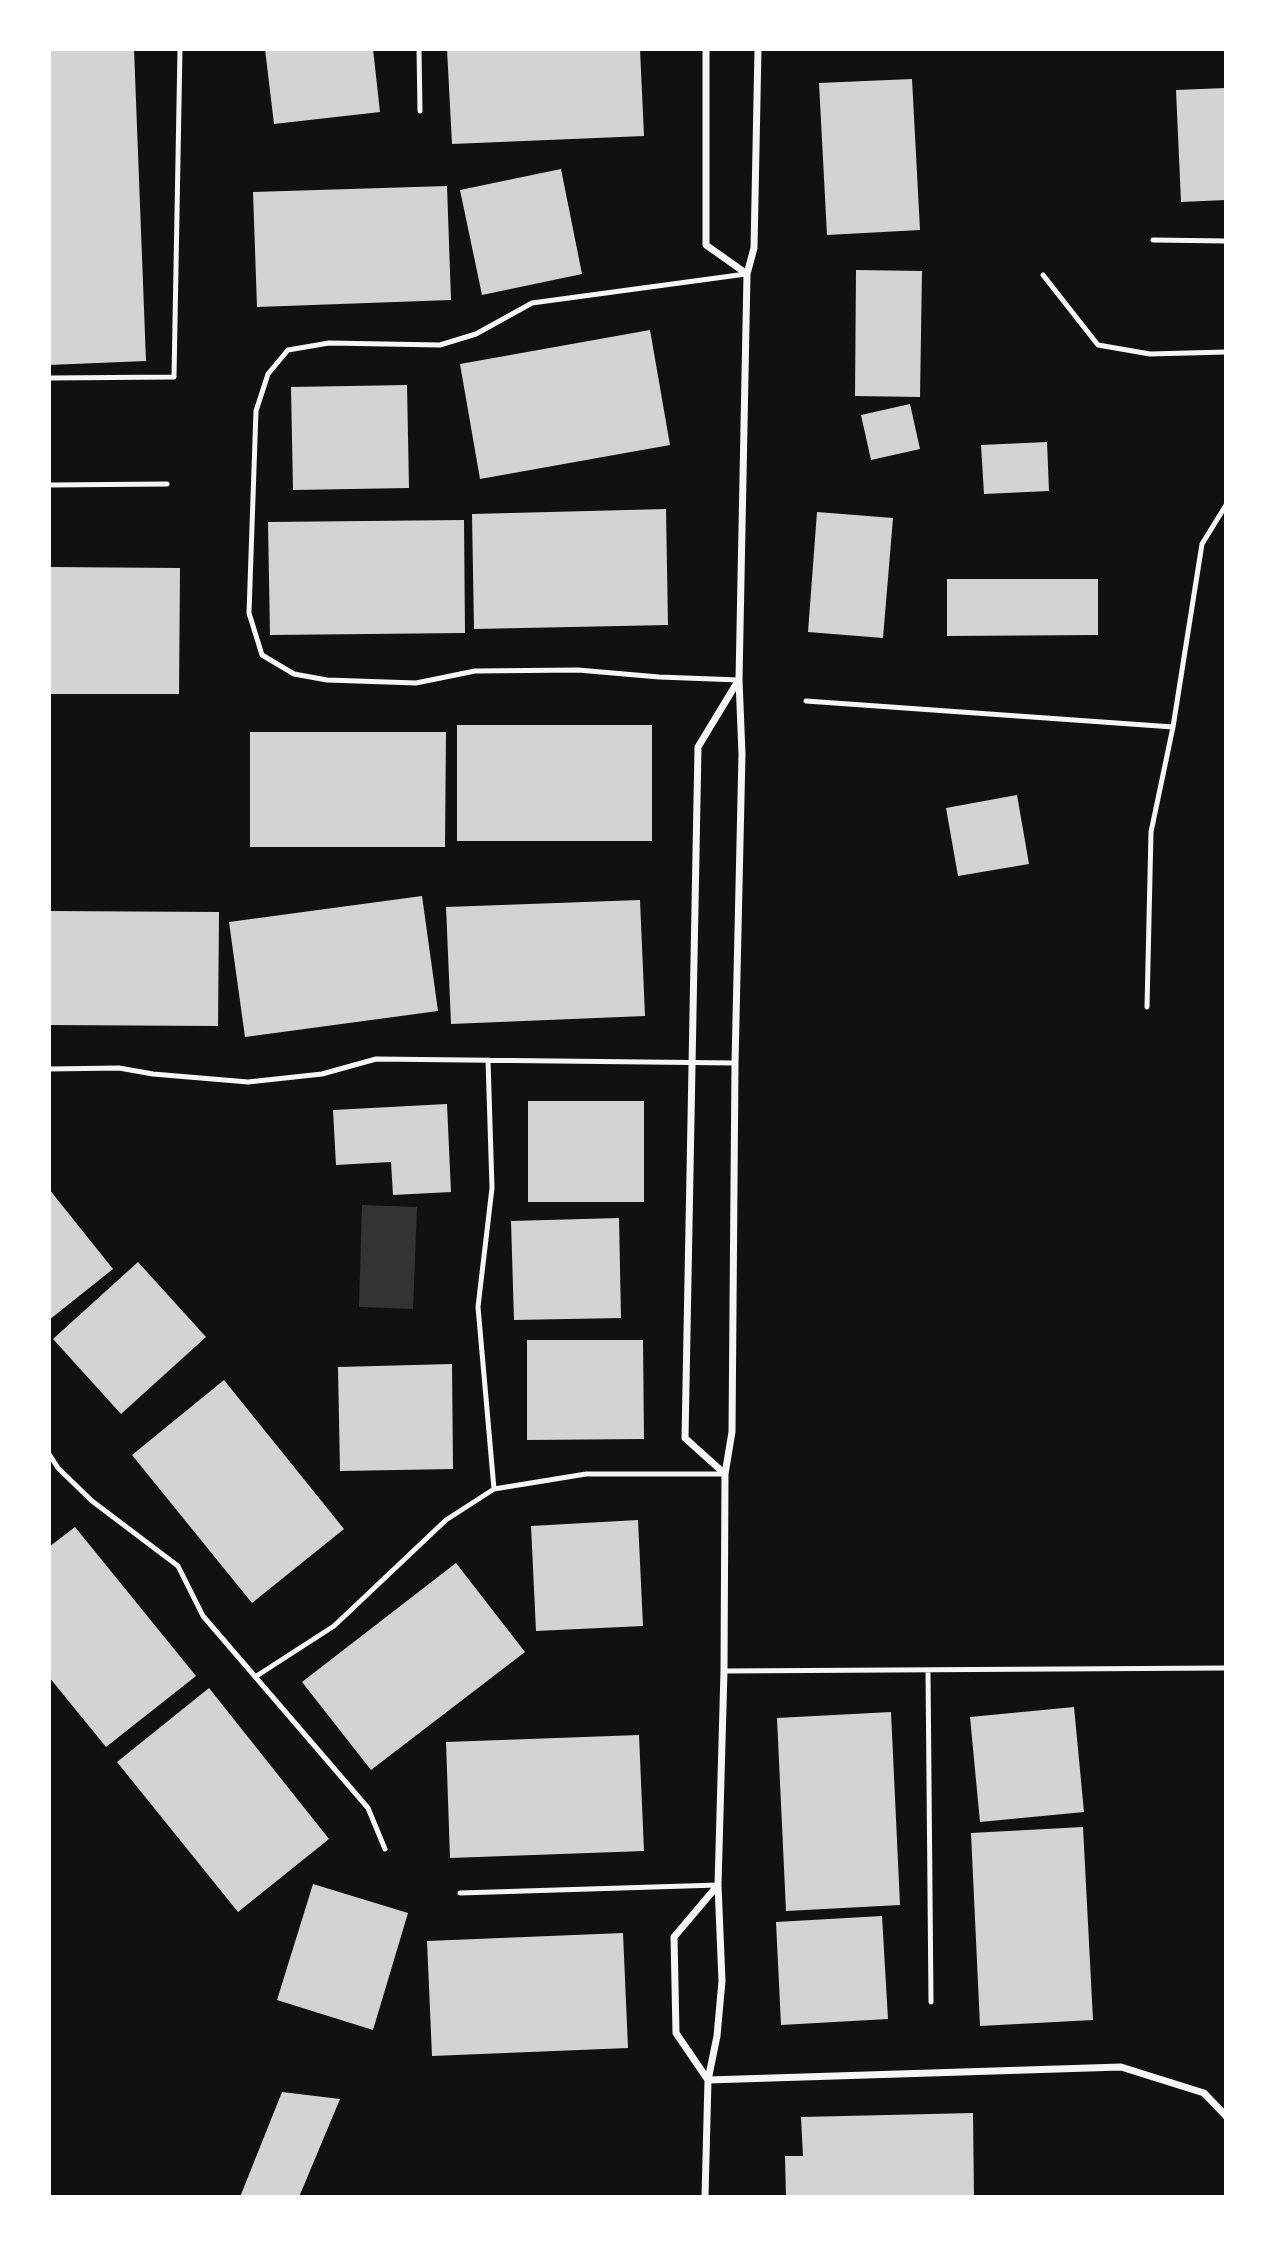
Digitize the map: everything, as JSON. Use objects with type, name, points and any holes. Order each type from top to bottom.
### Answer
[{"type":"street","points":[[706,49],[706,245],[747,274]]},
{"type":"street","points":[[705,2197],[708,2080],[717,2036],[722,1981],[718,1885],[724,1671],[725,1474],[732,1432],[735,1063],[742,754],[739,680],[747,274],[754,248],[758,49]]},
{"type":"street","points":[[725,1474],[685,1438],[698,747],[739,680]]},
{"type":"street","points":[[708,2080],[676,2033],[674,1937],[718,1885]]},
{"type":"street","points":[[708,2080],[1121,2067],[1204,2093],[1226,2116]]},
{"type":"lane","points":[[49,378],[174,377],[180,49]]},
{"type":"lane","points":[[419,49],[420,111]]},
{"type":"lane","points":[[1153,240],[1226,241]]},
{"type":"lane","points":[[739,680],[565,670],[475,671],[416,683],[327,680],[294,674],[262,655],[249,613],[256,411],[268,374],[288,350],[329,343],[440,345],[476,334],[532,303],[747,274]]},
{"type":"lane","points":[[1043,275],[1098,345],[1150,354],[1226,352]]},
{"type":"lane","points":[[49,485],[167,484]]},
{"type":"lane","points":[[1147,1007],[1151,832],[1173,727],[1202,544],[1226,505]]},
{"type":"lane","points":[[806,701],[1173,727]]},
{"type":"lane","points":[[49,1069],[119,1068],[153,1074],[248,1082],[322,1074],[376,1059],[735,1063]]},
{"type":"lane","points":[[488,1060],[492,1188],[478,1307],[494,1489]]},
{"type":"lane","points":[[49,1454],[58,1468],[92,1501],[178,1566],[203,1616],[368,1808],[385,1849]]},
{"type":"lane","points":[[255,1677],[334,1626],[446,1520],[494,1489],[586,1474],[725,1474]]},
{"type":"lane","points":[[724,1671],[1226,1668]]},
{"type":"lane","points":[[928,1670],[931,2002]]},
{"type":"lane","points":[[460,1892],[718,1885]]},
{"type":"shaded area","points":[[362,1205],[417,1207],[413,1309],[359,1307]]},
{"type":"building","points":[[134,49],[146,361],[49,365],[49,51]]},
{"type":"building","points":[[265,49],[373,49],[380,112],[274,124]]},
{"type":"building","points":[[447,49],[640,49],[644,136],[452,144]]},
{"type":"building","points":[[912,79],[920,230],[827,235],[819,83]]},
{"type":"building","points":[[1226,88],[1226,200],[1181,202],[1176,90]]},
{"type":"building","points":[[561,169],[582,274],[482,295],[460,190]]},
{"type":"building","points":[[447,186],[451,300],[257,307],[253,192]]},
{"type":"building","points":[[856,270],[922,271],[920,397],[855,396]]},
{"type":"building","points":[[650,330],[670,445],[480,479],[460,364]]},
{"type":"building","points":[[407,385],[409,488],[293,490],[291,387]]},
{"type":"building","points":[[910,404],[920,449],[871,460],[861,415]]},
{"type":"building","points":[[1047,442],[1049,491],[984,494],[981,445]]},
{"type":"building","points":[[666,509],[668,625],[474,629],[472,514]]},
{"type":"building","points":[[817,512],[893,518],[883,638],[808,632]]},
{"type":"building","points":[[464,520],[465,633],[270,635],[268,522]]},
{"type":"building","points":[[49,567],[180,568],[179,694],[49,694]]},
{"type":"building","points":[[947,579],[1098,579],[1098,635],[947,636]]},
{"type":"building","points":[[457,725],[652,725],[652,841],[457,841]]},
{"type":"building","points":[[250,732],[446,732],[445,847],[250,847]]},
{"type":"building","points":[[1017,795],[1029,864],[958,876],[946,808]]},
{"type":"building","points":[[422,896],[438,1011],[245,1037],[229,922]]},
{"type":"building","points":[[640,900],[645,1016],[451,1024],[446,907]]},
{"type":"building","points":[[49,911],[219,912],[218,1026],[49,1025]]},
{"type":"building","points":[[528,1101],[644,1101],[644,1202],[528,1202]]},
{"type":"building","points":[[447,1104],[451,1192],[393,1195],[391,1162],[336,1165],[333,1110]]},
{"type":"building","points":[[49,1189],[113,1269],[49,1320]]},
{"type":"building","points":[[619,1218],[621,1318],[514,1320],[511,1221]]},
{"type":"building","points":[[138,1262],[206,1337],[121,1414],[53,1339]]},
{"type":"building","points":[[527,1340],[643,1340],[644,1439],[527,1440]]},
{"type":"building","points":[[452,1364],[453,1469],[340,1471],[338,1367]]},
{"type":"building","points":[[224,1380],[344,1529],[252,1603],[132,1455]]},
{"type":"building","points":[[638,1520],[643,1626],[536,1631],[531,1526]]},
{"type":"building","points":[[75,1527],[196,1676],[106,1747],[49,1677],[49,1547]]},
{"type":"building","points":[[456,1563],[525,1652],[371,1770],[302,1682]]},
{"type":"building","points":[[209,1688],[329,1839],[238,1912],[117,1762]]},
{"type":"building","points":[[1074,1707],[1084,1812],[980,1822],[970,1717]]},
{"type":"building","points":[[891,1712],[900,1905],[786,1911],[777,1718]]},
{"type":"building","points":[[639,1735],[644,1851],[450,1858],[446,1742]]},
{"type":"building","points":[[1083,1827],[1093,2020],[980,2026],[971,1833]]},
{"type":"building","points":[[313,1884],[408,1913],[373,2030],[277,2000]]},
{"type":"building","points":[[882,1916],[888,2019],[781,2025],[776,1922]]},
{"type":"building","points":[[623,1933],[628,2048],[432,2056],[427,1941]]},
{"type":"building","points":[[282,2092],[340,2099],[299,2197],[240,2197]]},
{"type":"building","points":[[973,2113],[974,2197],[786,2197],[785,2156],[803,2156],[801,2117]]}]
